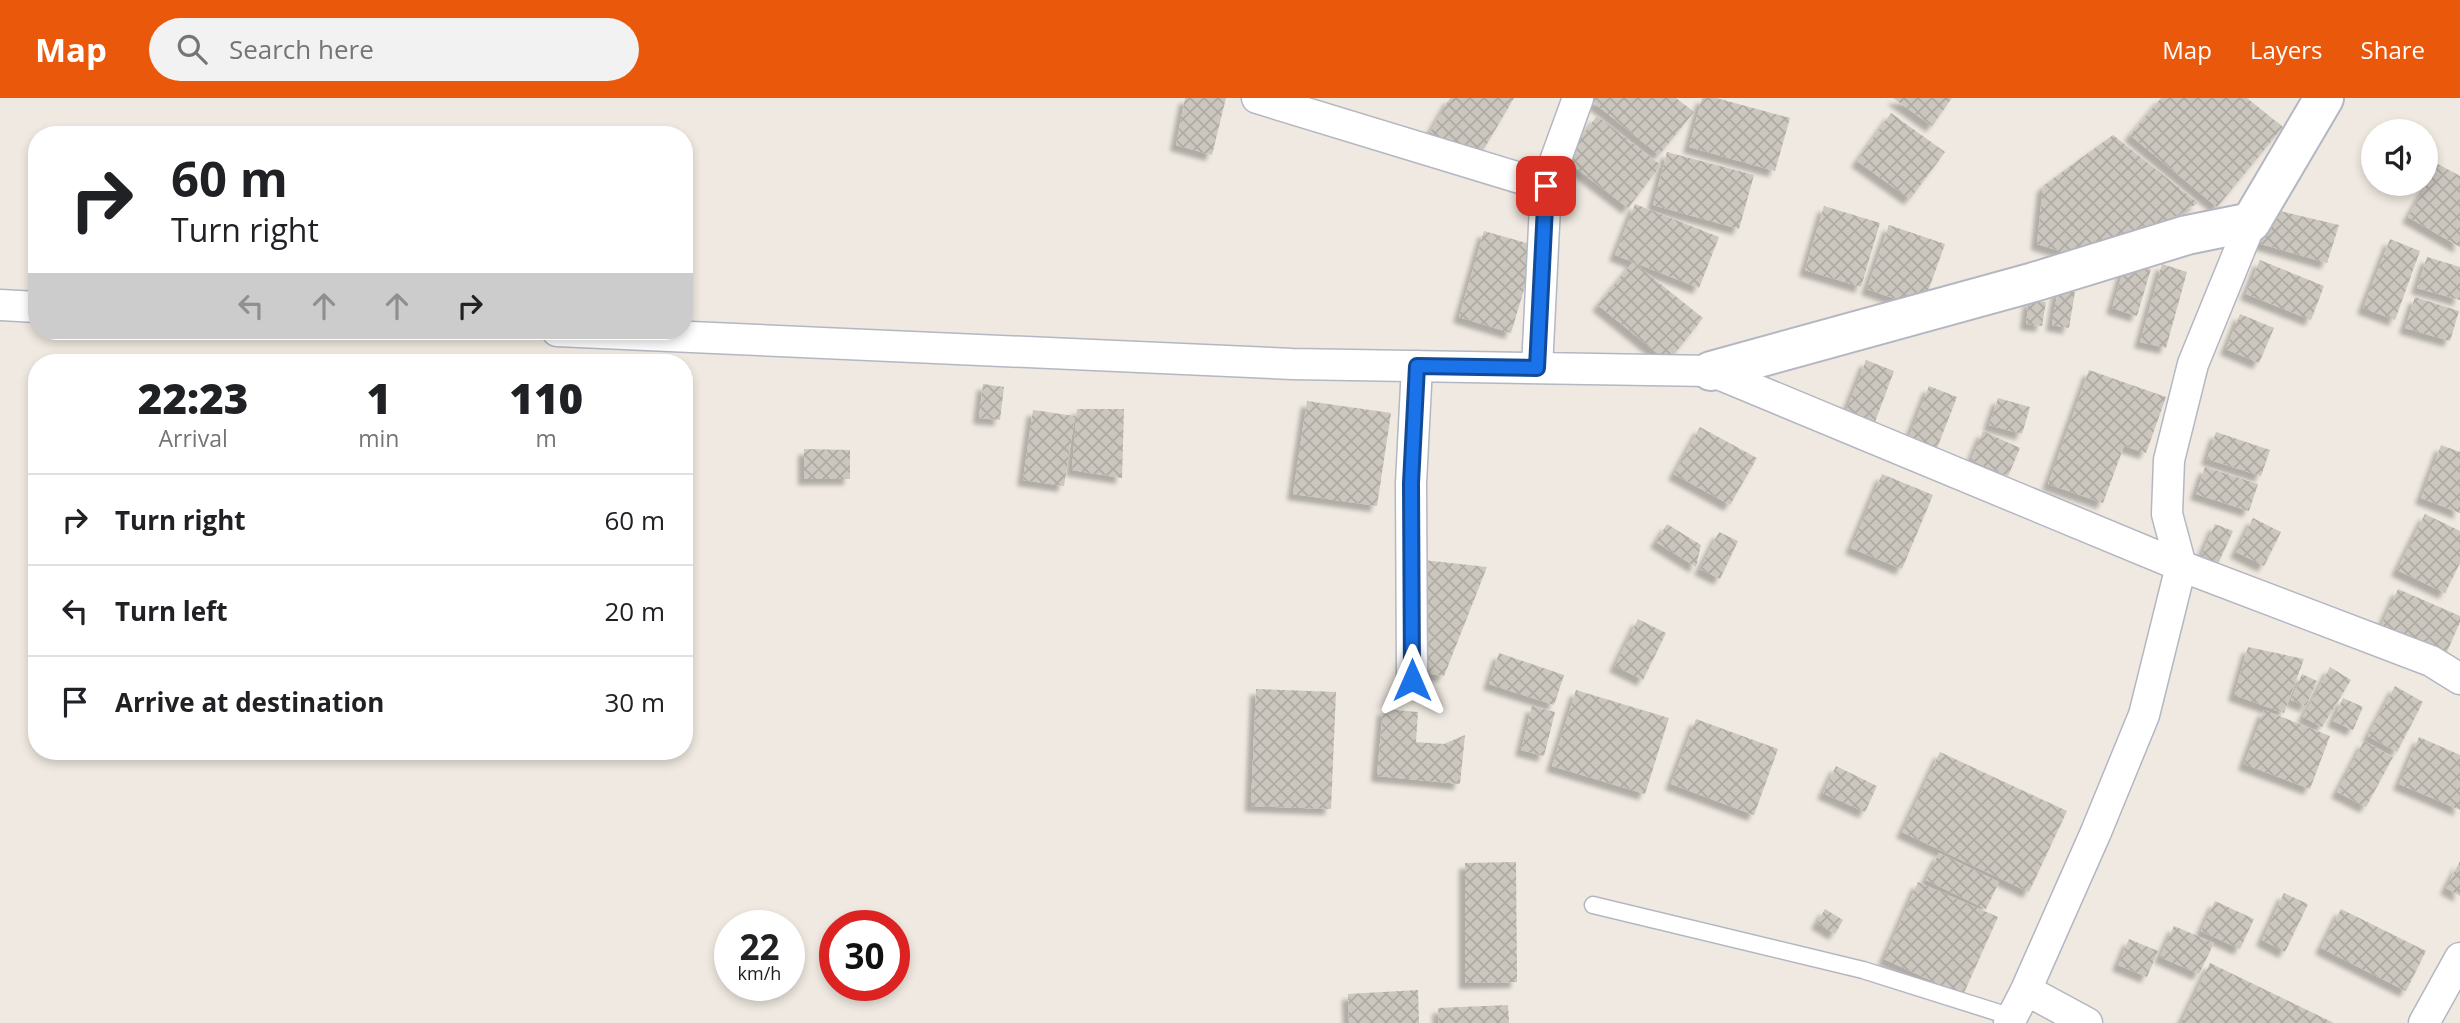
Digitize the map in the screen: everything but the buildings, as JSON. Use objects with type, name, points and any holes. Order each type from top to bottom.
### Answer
[{"type":"main road","points":[[1711,371],[2034,282],[2187,235],[2251,222],[2324,98]]},
{"type":"street","points":[[1257,98],[1546,186]]},
{"type":"street","points":[[1537,368],[1546,186],[1578,98]]},
{"type":"street","points":[[2010,1020],[2096,832],[2144,715],[2181,566],[2167,514],[2169,460],[2193,364],[2251,222]]},
{"type":"street","points":[[0,305],[28,307]]},
{"type":"street","points":[[693,337],[1278,364],[1711,371],[2181,566],[2431,662],[2460,679]]},
{"type":"street","points":[[1412,680],[1411,483],[1417,366]]},
{"type":"street","points":[[2424,1023],[2460,958]]},
{"type":"street","points":[[2026,990],[2087,1023]]},
{"type":"lane","points":[[1593,905],[1863,970],[2010,1020]]},
{"type":"route","points":[[1412,680],[1411,483],[1417,366],[1537,368],[1546,186]]}]
